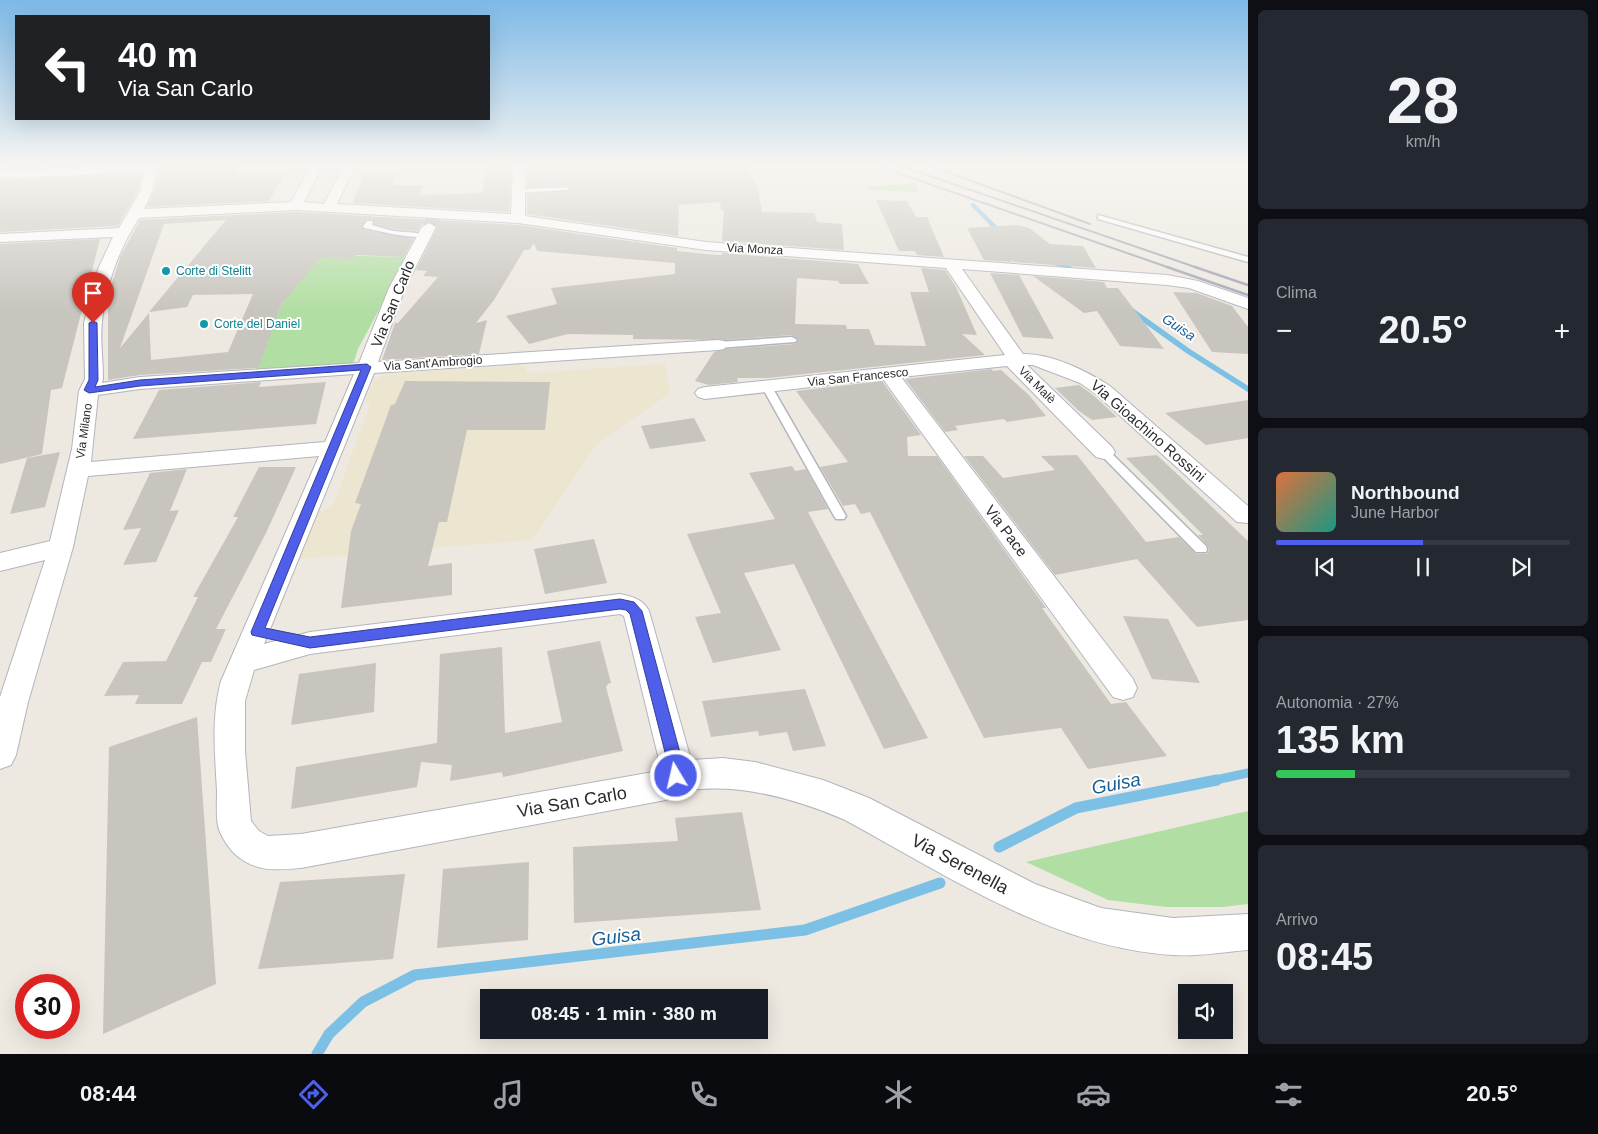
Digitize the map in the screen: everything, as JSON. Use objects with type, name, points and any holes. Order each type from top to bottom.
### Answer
[{"type":"street","name":"Via Monza","points":[[135,214],[151,213]]},
{"type":"street","name":"Via Monza","points":[[384,213],[429,223],[518,219],[706,246],[1167,280],[1192,284],[1248,304]]},
{"type":"street","points":[[518,213],[518,219]]},
{"type":"street","name":"Via Milano","points":[[0,755],[13,702],[61,547],[83,449],[89,390],[94,380],[93,323],[99,294],[106,269],[122,232],[135,214]]},
{"type":"street","name":"Via San Carlo","points":[[429,223],[397,288],[367,367],[257,632],[235,680],[230,701],[230,751],[235,826],[247,843],[266,853],[301,852],[666,785],[676,776]]},
{"type":"street","points":[[0,238],[122,232]]},
{"type":"street","name":"Via Malè","points":[[950,263],[965,287],[1013,352],[1014,356],[1011,360],[1104,452]]},
{"type":"street","name":"Via Sant'Ambrogio","points":[[89,390],[140,383],[718,345]]},
{"type":"street","name":"Via Gioachino Rossini","points":[[1011,360],[1035,359],[1087,379],[1103,390],[1247,517]]},
{"type":"street","name":"Via San Francesco","points":[[705,393],[1011,360]]},
{"type":"street","name":"Via Pace","points":[[888,373],[1123,688]]},
{"type":"street","name":"Via Milano","points":[[78,470],[332,448]]},
{"type":"street","points":[[0,562],[61,547]]},
{"type":"street","points":[[244,661],[310,643],[620,604],[630,606],[636,611],[676,764],[676,776]]},
{"type":"street","points":[[257,632],[310,643]]},
{"type":"street","name":"Via Serenella","points":[[676,776],[723,773],[755,777],[823,795],[857,809],[1028,899],[1101,926],[1173,937],[1248,932]]},
{"type":"lane","points":[[1101,217],[1248,260]]},
{"type":"lane","points":[[370,223],[367,226],[383,228],[391,233],[429,223]]},
{"type":"lane","points":[[718,345],[792,340]]},
{"type":"lane","points":[[767,387],[840,516]]},
{"type":"lane","points":[[1104,452],[1202,550]]},
{"type":"shaded area","points":[[665,364],[670,393],[596,445],[532,540],[297,559],[312,516],[333,505],[370,405],[365,400],[373,381],[389,373],[525,365],[527,373]]},
{"type":"green space","points":[[227,253],[407,257],[358,349],[353,364],[255,372],[281,307],[298,273]]},
{"type":"green space","points":[[1248,811],[1248,904],[1223,907],[1166,907],[1108,900],[1026,862]]},
{"type":"building","points":[[0,213],[125,213],[118,226],[0,232]]},
{"type":"building","points":[[273,213],[316,213],[518,225],[677,248],[677,251],[858,264],[869,284],[840,284],[838,281],[797,278],[795,324],[846,325],[847,329],[869,329],[875,345],[926,346],[910,292],[929,292],[921,268],[945,270],[956,287],[977,335],[962,334],[985,355],[768,378],[737,378],[738,382],[709,385],[695,381],[714,352],[726,349],[795,344],[799,340],[792,335],[725,340],[633,339],[633,335],[568,334],[529,344],[506,316],[557,304],[551,288],[675,274],[675,263],[537,251],[534,243],[529,250],[524,250],[494,300],[476,323],[487,320],[479,354],[382,360],[395,323],[398,323],[438,277],[423,276],[427,271],[416,270],[438,226],[428,221],[421,225],[418,231],[393,229],[374,224],[373,219],[367,219],[362,225],[364,230],[414,239],[404,257],[356,255],[353,259],[320,258],[282,304],[258,368],[140,375],[108,380],[108,295],[121,255],[140,220]],"holes":[[[226,220],[149,312],[187,307],[193,295],[253,294],[228,352],[151,360],[149,313],[120,348],[164,224]]]},
{"type":"building","points":[[679,213],[678,236],[527,214]]},
{"type":"building","points":[[724,213],[814,213],[817,222],[842,224],[844,250],[722,241]]},
{"type":"building","points":[[882,213],[914,213],[916,217],[927,217],[944,257],[917,255],[915,251],[899,251]]},
{"type":"building","points":[[1018,225],[1029,228],[1050,244],[1083,246],[1096,268],[1014,262],[1011,260],[1012,262],[984,260],[967,228]]},
{"type":"building","points":[[100,239],[62,388],[51,390],[42,454],[0,464],[0,244]]},
{"type":"building","points":[[990,273],[1019,275],[1054,339],[1023,337]]},
{"type":"building","points":[[1033,276],[1104,282],[1107,288],[1118,288],[1164,349],[1120,346],[1097,311],[1084,313]]},
{"type":"building","points":[[1173,292],[1197,293],[1232,306],[1248,327],[1248,354],[1212,352]]},
{"type":"building","points":[[992,369],[993,371],[1001,370],[1029,395],[1046,416],[1007,422],[1004,419],[955,426],[958,430],[945,432],[905,379]]},
{"type":"building","points":[[405,381],[550,382],[545,430],[467,430],[447,522],[439,522],[428,566],[452,563],[452,595],[341,608],[351,531],[361,504],[355,503],[391,405],[395,404]]},
{"type":"building","points":[[882,381],[921,435],[907,437],[908,456],[937,456],[1046,608],[1042,608],[1111,704],[1126,702],[1167,756],[1088,769],[1061,728],[984,738],[870,512],[861,514],[855,504],[843,506],[820,467],[848,462],[796,391]]},
{"type":"building","points":[[261,382],[259,387],[326,382],[316,424],[133,439],[159,390]]},
{"type":"building","points":[[1079,385],[1117,417],[1092,420],[1079,411],[1055,388]]},
{"type":"building","points":[[1248,400],[1248,438],[1206,445],[1165,413]]},
{"type":"building","points":[[694,418],[706,441],[650,449],[641,426]]},
{"type":"building","points":[[60,452],[45,507],[10,514],[27,458]]},
{"type":"building","points":[[1077,455],[1146,542],[1179,537],[1196,554],[1207,554],[1209,550],[1198,535],[1203,535],[1126,458],[1157,455],[1248,541],[1248,620],[1197,627],[1137,559],[1055,575],[964,456],[983,456],[1003,478],[1055,470],[1041,456]]},
{"type":"building","points":[[792,466],[795,471],[806,469],[828,509],[808,512],[928,738],[884,749],[794,564],[744,573],[781,650],[713,663],[695,617],[721,613],[687,534],[775,519],[749,473]]},
{"type":"building","points":[[259,467],[296,467],[266,533],[216,629],[226,629],[211,662],[202,662],[182,704],[135,704],[139,695],[104,696],[123,662],[166,661],[198,597],[193,597],[238,517],[233,517]]},
{"type":"building","points":[[187,469],[170,511],[179,510],[156,562],[123,565],[141,528],[123,530],[150,473]]},
{"type":"building","points":[[594,539],[607,583],[545,594],[534,549]]},
{"type":"building","points":[[1123,616],[1168,619],[1200,683],[1152,679]]},
{"type":"building","points":[[600,641],[611,683],[606,687],[623,751],[503,777],[502,772],[450,781],[452,765],[421,762],[417,787],[291,809],[296,767],[437,743],[440,654],[502,647],[505,733],[562,722],[547,651]]},
{"type":"building","points":[[376,663],[374,712],[291,725],[299,674]]},
{"type":"building","points":[[805,689],[826,746],[793,751],[787,732],[759,736],[758,731],[711,737],[702,701]]},
{"type":"building","points":[[197,717],[216,984],[103,1034],[109,747]]},
{"type":"building","points":[[742,812],[761,910],[574,923],[573,847],[678,841],[675,818]]},
{"type":"building","points":[[529,862],[528,940],[437,948],[443,869]]},
{"type":"building","points":[[405,874],[393,959],[258,969],[280,882]]},
{"type":"waterway","name":"Guisa","points":[[981,213],[1000,232]]},
{"type":"waterway","name":"Guisa","points":[[1053,262],[1069,268],[1066,267]]},
{"type":"waterway","name":"Guisa","points":[[1132,311],[1188,351],[1248,389]]},
{"type":"waterway","name":"Guisa","points":[[1211,781],[1248,773]]},
{"type":"waterway","name":"Guisa","points":[[999,847],[1076,808],[1217,780]]},
{"type":"waterway","name":"Guisa","points":[[317,1054],[329,1034],[363,1002],[415,975],[805,930],[940,883]]},
{"type":"tunnel","points":[[429,227],[434,217]]},
{"type":"railway","points":[[1013,213],[1170,268]]},
{"type":"railway","points":[[1038,213],[1198,268]]},
{"type":"railway","points":[[1060,213],[1090,224]]},
{"type":"railway","points":[[1167,267],[1248,295]]},
{"type":"railway","points":[[1195,267],[1248,285]]},
{"type":"place","name":"Corte di Stelitt","points":[[166,271]]},
{"type":"place","name":"Corte del Daniel","points":[[204,324]]},
{"type":"route","points":[[93,323],[94,380],[89,390],[140,383],[367,367],[257,632],[310,643],[620,604],[630,606],[636,611],[676,764],[676,776]]}]
